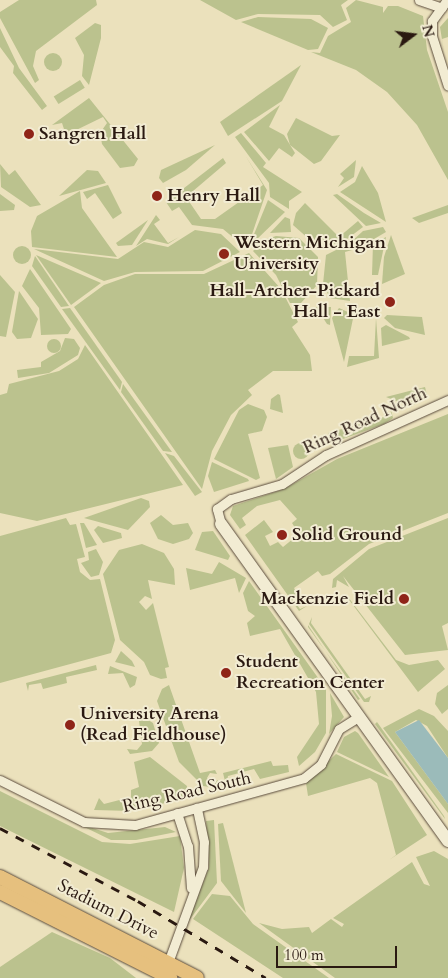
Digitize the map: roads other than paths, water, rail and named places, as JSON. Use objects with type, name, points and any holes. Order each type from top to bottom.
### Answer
[{"type":"main road","name":"Stadium Drive","points":[[0,877],[166,973]]},
{"type":"main road","name":"Stadium Drive","points":[[0,892],[166,973],[197,978]]},
{"type":"street","points":[[419,0],[444,4],[432,20],[432,36],[448,86]]},
{"type":"street","name":"Ring Road North","points":[[221,524],[216,509],[231,499],[282,484],[326,455],[448,400]]},
{"type":"street","points":[[221,524],[358,716],[446,835]]},
{"type":"street","name":"Ring Road South","points":[[0,780],[41,804],[94,825],[135,824],[304,778],[321,764],[340,729],[358,716]]},
{"type":"street","points":[[166,973],[191,889],[204,854],[197,808]]},
{"type":"street","points":[[177,813],[188,846],[191,889]]},
{"type":"water","points":[[419,720],[448,758],[448,804],[395,732]]},
{"type":"railway","points":[[0,828],[138,901],[266,978]]},
{"type":"place","name":"Sangren Hall","points":[[29,134]]},
{"type":"place","name":"Henry Hall","points":[[157,196]]},
{"type":"place","name":"Western Michigan University","points":[[224,254]]},
{"type":"place","name":"Hall-Archer-Pickard Hall - East","points":[[390,302]]},
{"type":"place","name":"Solid Ground","points":[[282,535]]},
{"type":"place","name":"Mackenzie Field","points":[[404,599]]},
{"type":"place","name":"Student Recreation Center","points":[[226,673]]},
{"type":"place","name":"University Arena (Read Fieldhouse)","points":[[70,725]]}]
